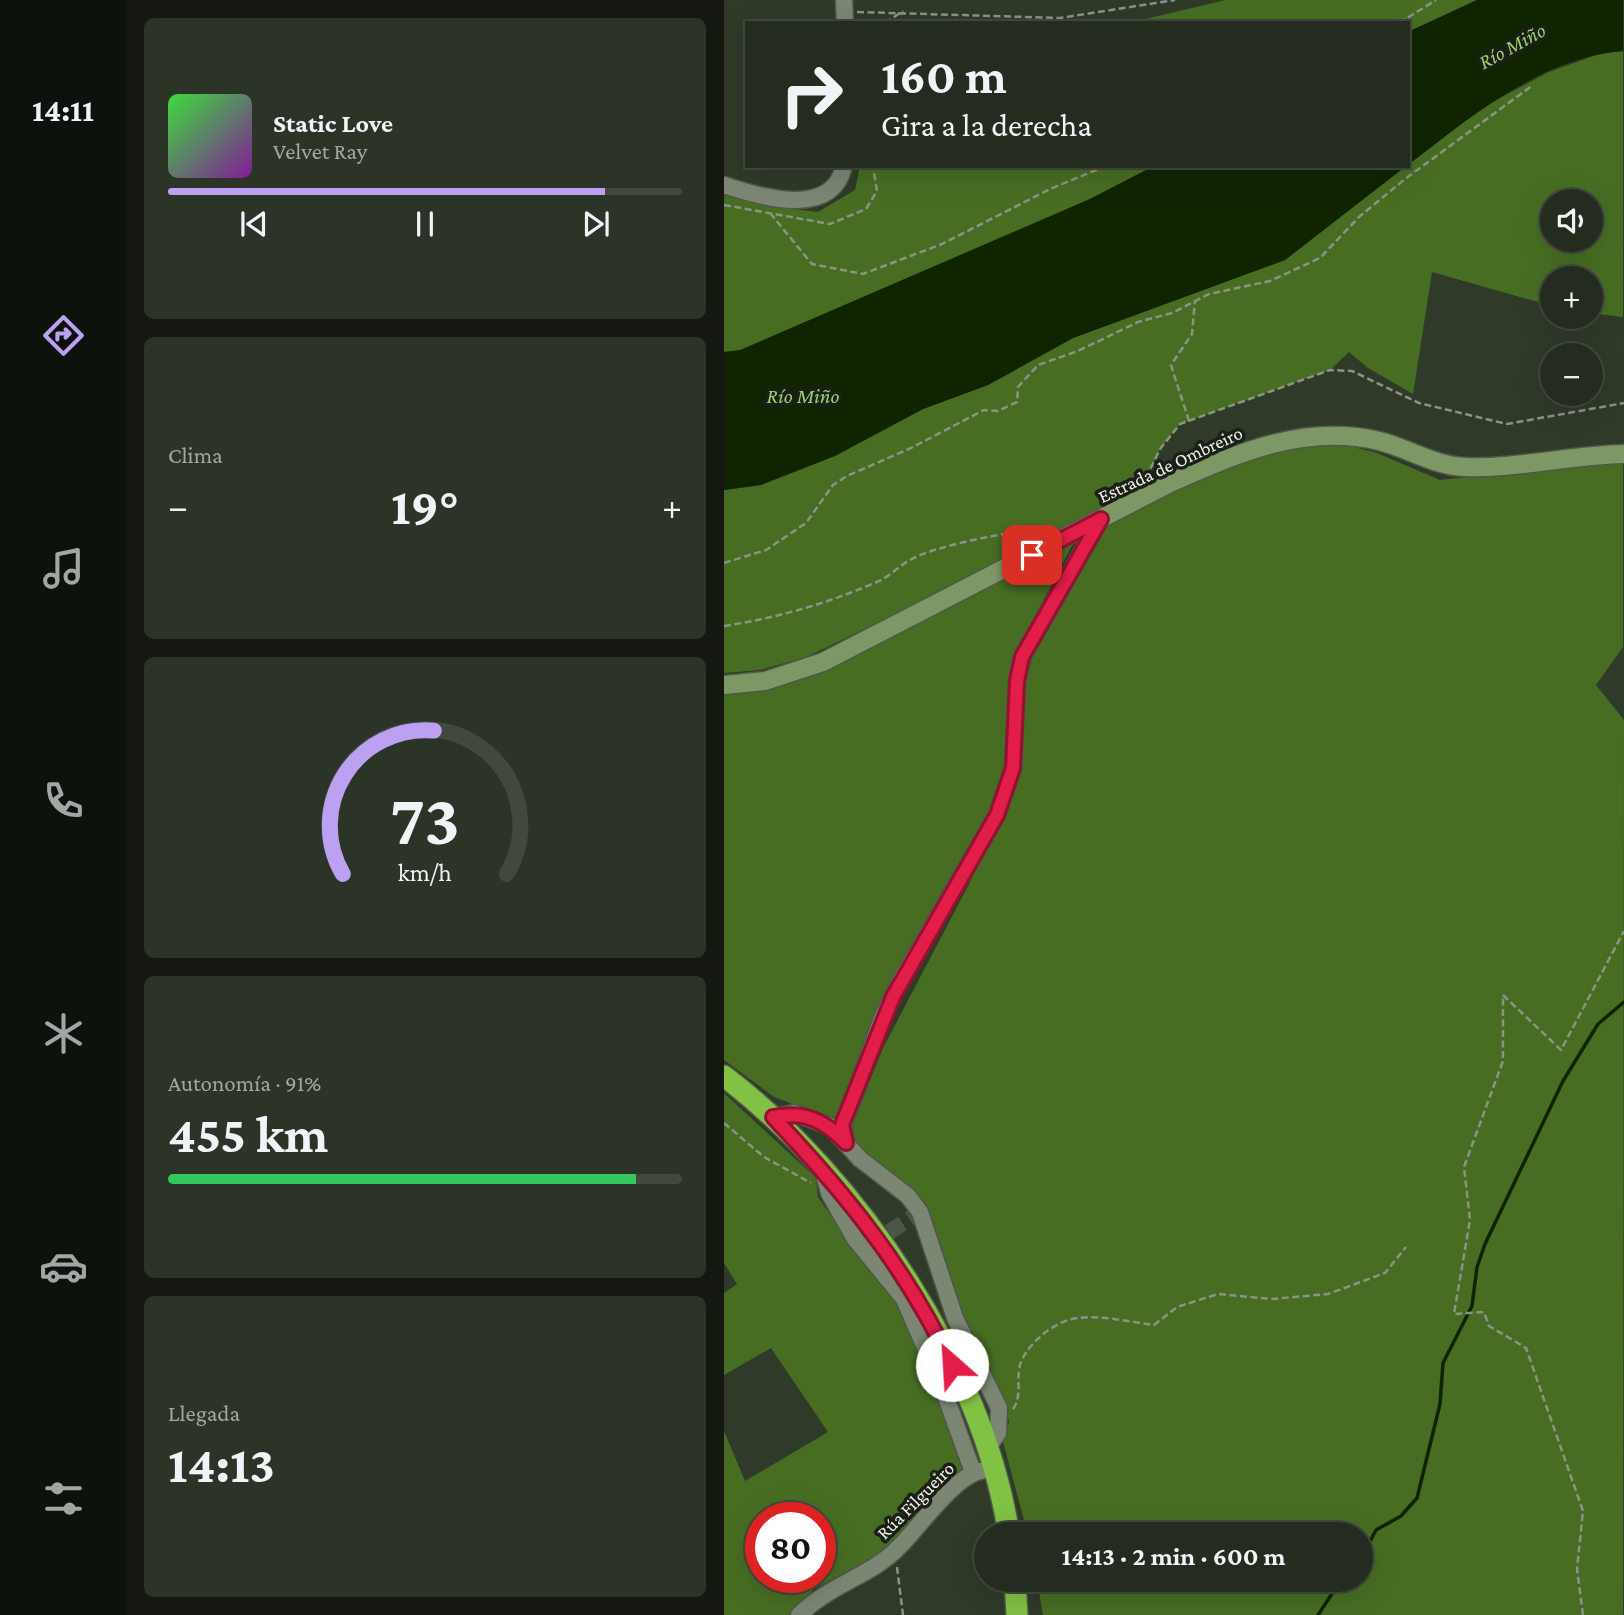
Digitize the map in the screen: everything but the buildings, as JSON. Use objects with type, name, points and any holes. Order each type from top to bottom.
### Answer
[{"type":"highway","points":[[724,1076],[773,1117],[823,1170],[859,1212],[906,1277],[941,1340],[988,1447],[984,1471],[1004,1522]]},
{"type":"highway","points":[[1016,1592],[1017,1615]]},
{"type":"street","points":[[724,185],[786,200],[809,200],[831,190],[843,168]]},
{"type":"street","name":"Estrada de Ombreiro","points":[[724,685],[765,681],[814,666],[1136,500],[1253,448],[1301,438],[1346,436],[1371,439],[1431,461],[1461,467],[1624,454]]},
{"type":"street","points":[[846,1143],[842,1125],[883,1016],[997,815],[1013,768],[1017,681],[1022,657],[1101,519]]},
{"type":"street","points":[[773,1117],[794,1113],[830,1126],[882,1178],[908,1196],[920,1212],[955,1318],[999,1408],[998,1433],[988,1447]]},
{"type":"street","points":[[823,1170],[830,1193],[855,1239],[904,1299],[953,1414],[984,1471]]},
{"type":"street","name":"Rúa Filgueiro","points":[[799,1615],[828,1590],[892,1554],[984,1471]]},
{"type":"path","points":[[845,12],[1060,18],[1175,0]]},
{"type":"path","points":[[1402,21],[1436,0]]},
{"type":"path","points":[[888,21],[903,12]]},
{"type":"path","points":[[724,563],[766,550],[806,523],[833,485],[847,476],[911,448],[984,410],[998,411],[1012,407],[1017,402],[1018,387],[1038,365],[1078,351],[1138,322],[1173,313],[1209,294],[1270,281],[1320,258],[1359,217],[1387,194],[1534,85]]},
{"type":"path","points":[[770,213],[812,264],[863,274],[942,244],[1050,189],[1101,168]]},
{"type":"path","points":[[1189,421],[1171,365],[1192,334],[1195,300]]},
{"type":"path","points":[[1136,500],[1160,449],[1180,424],[1330,370],[1352,371],[1419,403],[1507,424],[1624,404]]},
{"type":"path","points":[[724,626],[775,618],[799,610],[881,580],[912,558],[989,537],[1022,529],[1078,531]]},
{"type":"path","points":[[1583,1615],[1577,1569],[1583,1511],[1526,1348],[1489,1326],[1484,1312],[1454,1314],[1470,1220],[1464,1167],[1503,1061],[1503,995],[1560,1050],[1624,931]]},
{"type":"path","points":[[724,1123],[764,1157],[830,1193]]},
{"type":"path","points":[[1000,1420],[1016,1406],[1019,1365],[1029,1346],[1042,1334],[1076,1318],[1154,1325],[1177,1307],[1218,1294],[1272,1299],[1328,1294],[1385,1273],[1406,1247]]},
{"type":"path","points":[[892,1554],[898,1572],[903,1615]]},
{"type":"green space","points":[[1226,0],[1477,0],[1410,31],[1410,21],[1137,21]]},
{"type":"green space","points":[[1623,51],[1623,317],[1603,315],[1603,266],[1540,266],[1540,303],[1432,272],[1413,394],[1368,368],[1349,352],[1330,370],[1180,424],[1160,449],[1141,489],[1004,563],[806,657],[760,670],[724,673],[724,490],[761,485],[834,456],[923,409],[988,385],[1073,338],[1285,260],[1404,168],[1410,168],[1410,163],[1481,108],[1549,72],[1602,53]]},
{"type":"green space","points":[[860,168],[1150,168],[1090,199],[740,351],[724,352],[724,195],[776,207],[818,212],[855,190]]},
{"type":"green space","points":[[1321,445],[1350,446],[1377,453],[1440,480],[1623,459],[1623,647],[1596,685],[1624,720],[1623,1615],[1043,1615],[1039,1592],[1373,1592],[1373,1522],[1025,1522],[1003,1442],[1009,1421],[961,1318],[929,1223],[858,1150],[849,1133],[883,1048],[968,886],[1011,796],[1026,682],[1037,637],[1110,521],[1227,466],[1272,451]]},
{"type":"green space","points":[[1077,536],[1014,656],[1004,773],[989,813],[913,947],[834,1120],[774,1097],[724,1060],[724,692],[740,691]]},
{"type":"green space","points":[[724,1093],[816,1178],[818,1197],[869,1271],[909,1317],[968,1468],[882,1553],[836,1577],[836,1502],[745,1502],[745,1593],[810,1593],[789,1615],[724,1615],[724,1431],[745,1481],[828,1432],[771,1348],[724,1375],[724,1293],[737,1284],[724,1263]]},
{"type":"water","name":"Río Miño","points":[[1477,0],[1623,0],[1623,51],[1593,56],[1536,77],[1482,109],[1410,163],[1410,31]]},
{"type":"water","name":"Río Miño","points":[[1150,168],[1403,168],[1285,260],[1073,338],[988,385],[923,409],[835,456],[761,485],[724,490],[724,352],[740,350],[1090,199]]},
{"type":"waterway","points":[[1373,1536],[1376,1530],[1401,1516],[1417,1498],[1440,1404],[1443,1363],[1472,1306],[1477,1267],[1485,1244],[1563,1081],[1598,1024],[1624,1002]]},
{"type":"waterway","points":[[1318,1615],[1333,1592]]},
{"type":"tunnel","points":[[869,1245],[920,1212]]},
{"type":"route","points":[[952,1365],[906,1277],[832,1179],[773,1117],[794,1113],[811,1117],[830,1126],[846,1143],[842,1125],[862,1080],[883,1016],[902,978],[997,815],[1013,768],[1017,681],[1022,657],[1055,595],[1101,519],[1032,555]]}]
